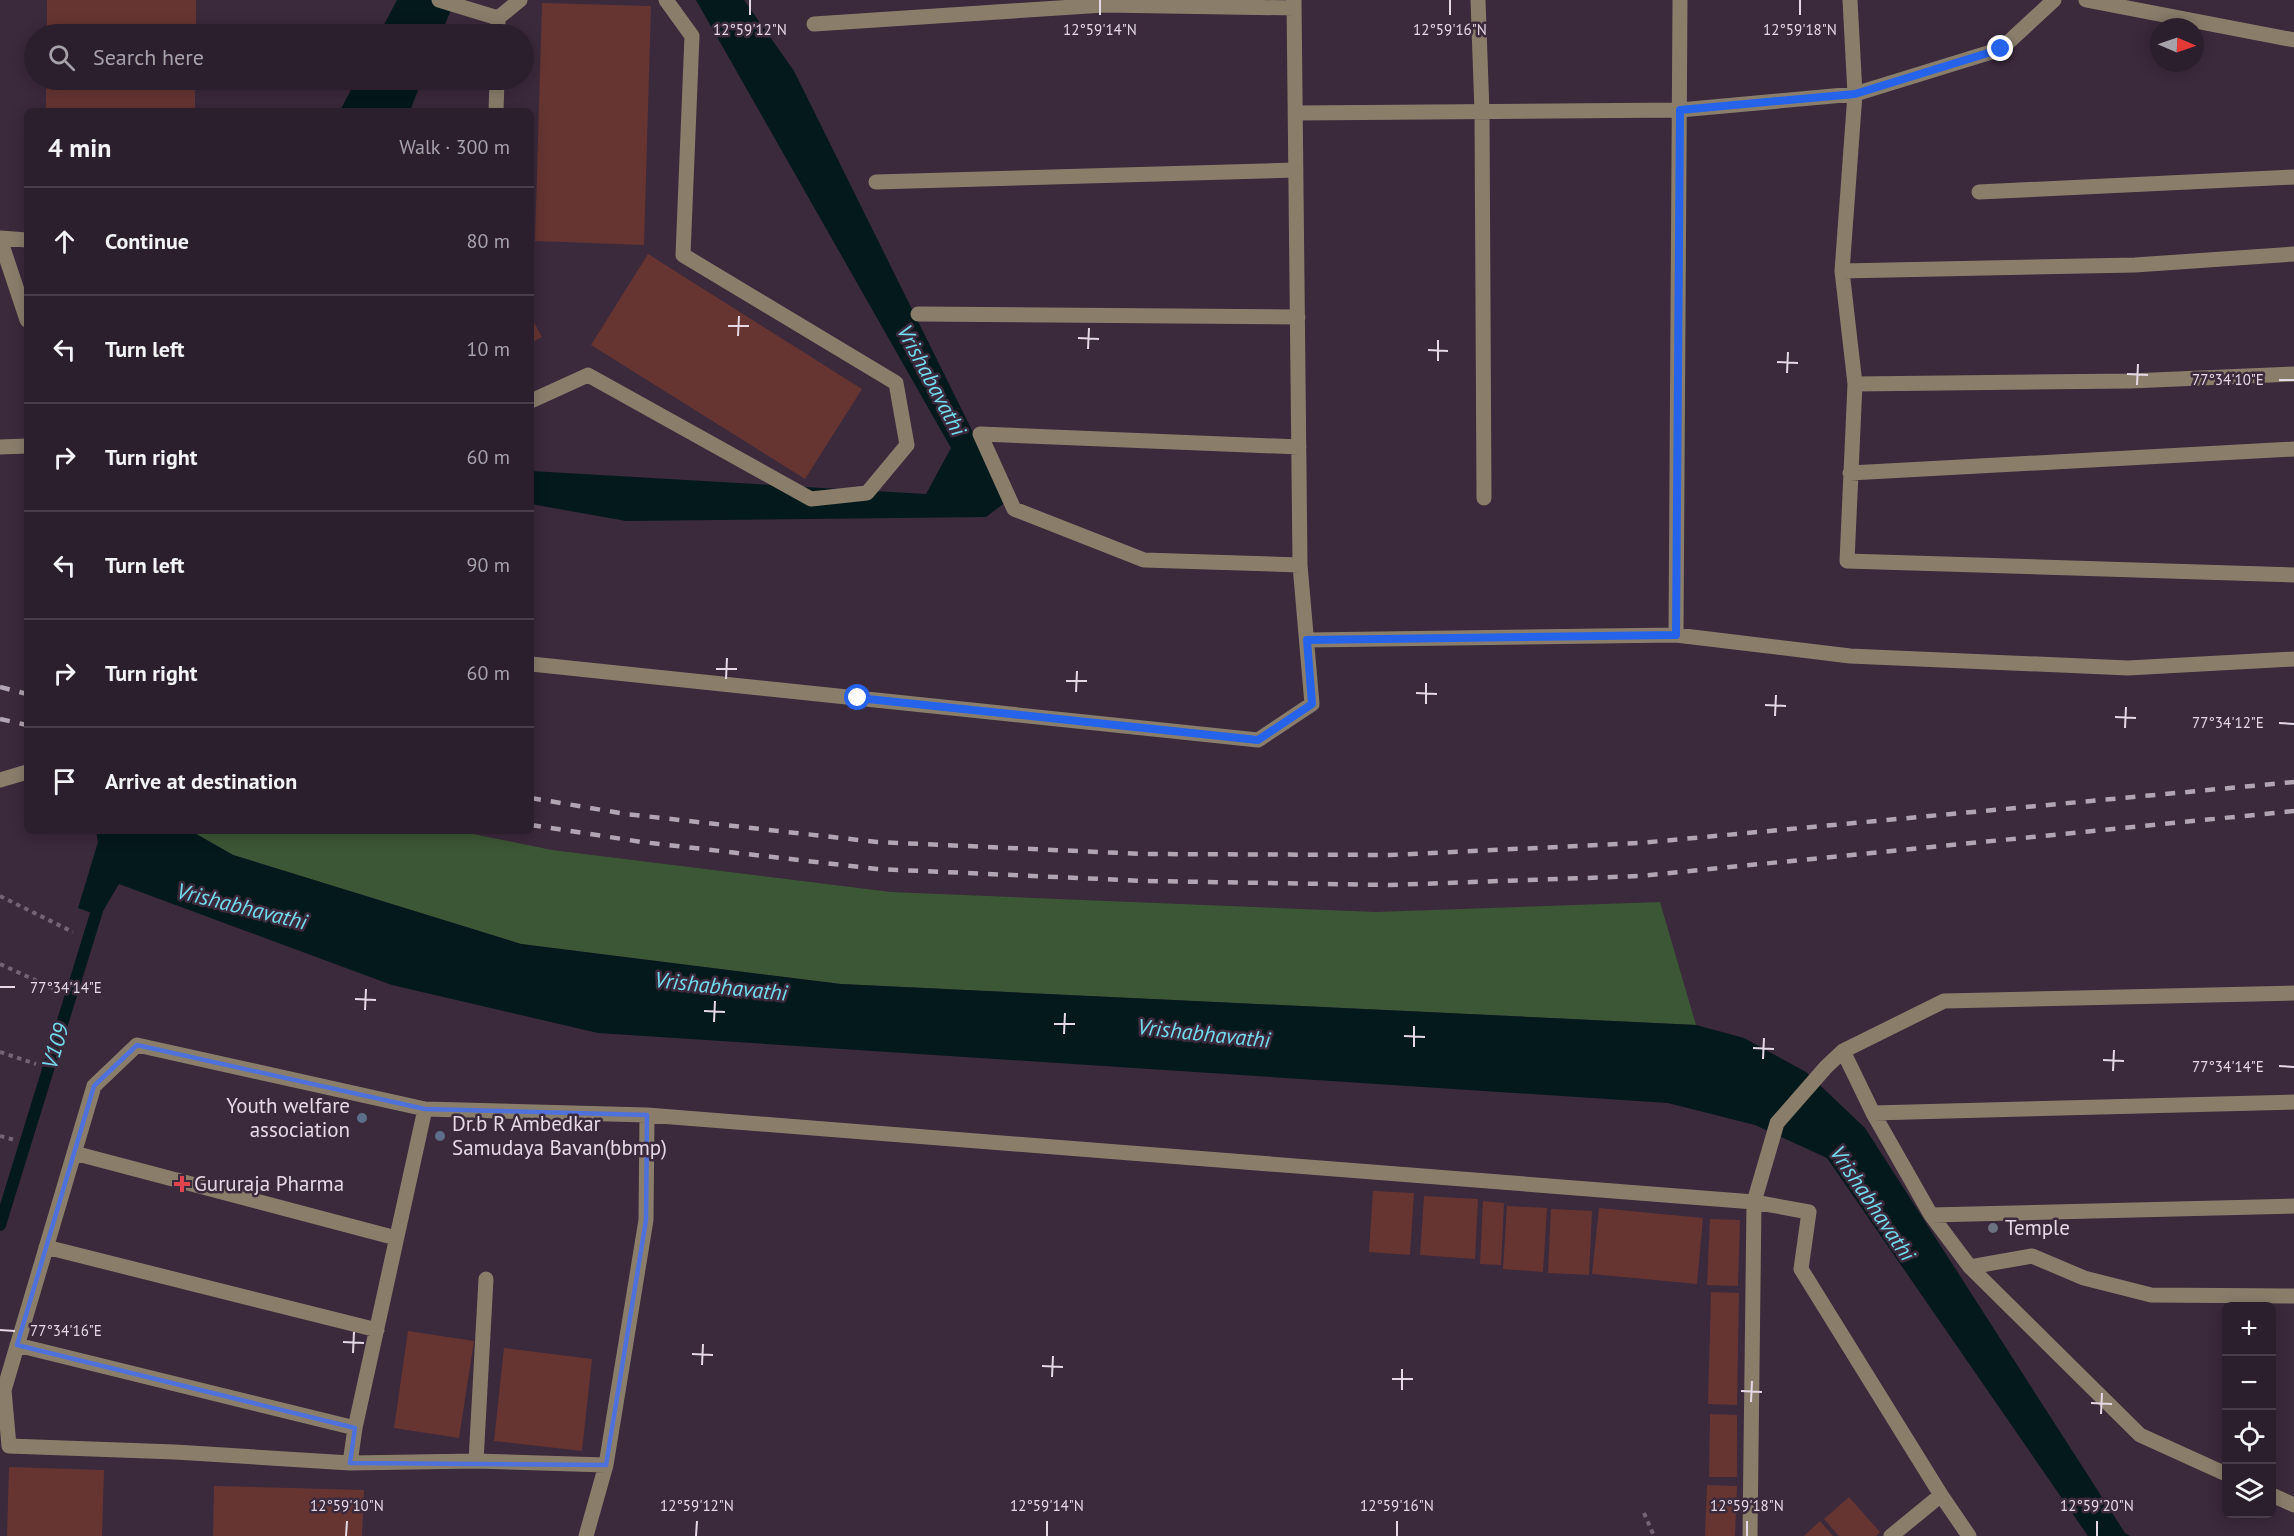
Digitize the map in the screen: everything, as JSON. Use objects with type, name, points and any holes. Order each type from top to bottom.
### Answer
[{"type":"street","points":[[439,0],[498,18]]},
{"type":"street","points":[[498,18],[520,0]]},
{"type":"street","points":[[534,400],[588,375],[811,500],[867,493],[907,445],[896,383],[683,255],[692,36],[666,0]]},
{"type":"street","points":[[1478,0],[1482,112],[1484,498]]},
{"type":"street","points":[[1676,635],[1680,0]]},
{"type":"street","points":[[1850,0],[1855,94],[1842,271],[1855,384],[1847,561],[2294,575]]},
{"type":"street","points":[[1296,114],[1680,110],[1855,94],[2001,49],[2054,0]]},
{"type":"street","points":[[2086,0],[2294,40]]},
{"type":"street","points":[[534,664],[1258,740],[1312,704],[1300,565],[1294,4],[1104,5],[814,24]]},
{"type":"street","points":[[498,18],[498,24]]},
{"type":"street","points":[[496,108],[497,90]]},
{"type":"street","points":[[876,182],[1296,170]]},
{"type":"street","points":[[1979,192],[2294,177]]},
{"type":"street","points":[[24,240],[0,238],[24,311]]},
{"type":"street","points":[[1842,271],[2135,264],[2294,254]]},
{"type":"street","points":[[918,314],[1298,317]]},
{"type":"street","points":[[1855,384],[2130,381],[2294,374]]},
{"type":"street","points":[[1299,447],[980,434],[1014,509],[1144,560],[1300,565]]},
{"type":"street","points":[[0,447],[24,446]]},
{"type":"street","points":[[1850,473],[2294,449]]},
{"type":"street","points":[[1307,640],[1676,635],[1860,656],[2116,667],[2294,659]]},
{"type":"street","points":[[0,780],[24,773]]},
{"type":"street","points":[[1750,1536],[1754,1202],[1777,1123],[1826,1067],[1843,1051],[1944,1001],[2294,993]]},
{"type":"street","points":[[606,1465],[476,1461],[350,1463],[175,1452],[9,1446],[4,1390],[94,1086],[137,1045],[425,1109],[647,1115],[1754,1202],[1809,1212],[1801,1269],[1941,1495],[1969,1536]]},
{"type":"street","points":[[1843,1051],[1873,1113],[1931,1215],[1970,1267],[2140,1435],[2222,1472]]},
{"type":"street","points":[[1873,1113],[2294,1102]]},
{"type":"street","points":[[350,1463],[355,1428],[425,1109]]},
{"type":"street","points":[[586,1536],[606,1465],[646,1220],[647,1115]]},
{"type":"street","points":[[74,1153],[396,1238]]},
{"type":"street","points":[[1931,1215],[2294,1206]]},
{"type":"street","points":[[46,1247],[377,1330]]},
{"type":"street","points":[[1970,1267],[2032,1256],[2084,1278],[2151,1294],[2294,1296]]},
{"type":"street","points":[[476,1461],[486,1279]]},
{"type":"street","points":[[17,1346],[355,1428]]},
{"type":"street","points":[[1891,1536],[1941,1495]]},
{"type":"street","points":[[2276,1497],[2294,1505]]},
{"type":"path","points":[[0,896],[73,932]]},
{"type":"path","points":[[0,964],[57,990]]},
{"type":"path","points":[[0,1052],[36,1064]]},
{"type":"path","points":[[0,1136],[15,1140]]},
{"type":"path","points":[[1644,1514],[1654,1536]]},
{"type":"highlighted area","points":[[137,1045],[425,1109],[647,1115],[646,1220],[606,1465],[350,1463],[355,1428],[17,1345],[94,1086]]},
{"type":"green space","points":[[196,834],[473,834],[552,850],[891,892],[1376,912],[1660,902],[1696,1025],[841,984],[521,944],[233,855]]},
{"type":"water","points":[[397,0],[455,0],[445,24],[384,24]]},
{"type":"water","name":"Vrishabavathi","points":[[696,0],[744,0],[794,71],[1007,501],[986,517],[626,521],[534,505],[534,471],[926,494],[951,448]]},
{"type":"water","points":[[351,90],[418,90],[411,108],[342,108]]},
{"type":"water","name":"Vrishabhavathi","points":[[97,834],[196,834],[233,855],[521,944],[841,984],[1696,1025],[1744,1038],[1806,1072],[1865,1128],[2125,1533],[2130,1536],[2088,1536],[1827,1158],[1755,1125],[1668,1103],[598,1033],[392,985],[119,884],[100,916],[78,908],[98,842]]},
{"type":"building","points":[[47,0],[196,0],[196,24],[47,24]]},
{"type":"building","points":[[542,3],[651,6],[644,245],[535,241]]},
{"type":"building","points":[[46,90],[195,90],[195,108],[46,108]]},
{"type":"building","points":[[648,254],[862,389],[805,479],[591,345]]},
{"type":"building","points":[[534,322],[542,337],[534,341]]},
{"type":"building","points":[[1373,1191],[1414,1193],[1410,1255],[1369,1252]]},
{"type":"building","points":[[1424,1196],[1478,1199],[1475,1259],[1420,1255]]},
{"type":"building","points":[[1483,1201],[1504,1203],[1501,1265],[1480,1264]]},
{"type":"building","points":[[1507,1206],[1547,1208],[1543,1272],[1503,1269]]},
{"type":"building","points":[[1599,1208],[1703,1218],[1697,1284],[1592,1274]]},
{"type":"building","points":[[1551,1209],[1592,1211],[1589,1275],[1548,1273]]},
{"type":"building","points":[[1710,1219],[1740,1220],[1738,1286],[1707,1285]]},
{"type":"building","points":[[1711,1292],[1739,1293],[1737,1405],[1708,1404]]},
{"type":"building","points":[[408,1331],[474,1341],[459,1438],[394,1428]]},
{"type":"building","points":[[504,1348],[592,1359],[582,1451],[494,1441]]},
{"type":"building","points":[[1710,1414],[1737,1415],[1737,1477],[1709,1477]]},
{"type":"building","points":[[9,1467],[104,1470],[102,1536],[7,1536]]},
{"type":"building","points":[[1707,1485],[1737,1486],[1735,1536],[1705,1536]]},
{"type":"building","points":[[214,1486],[364,1490],[362,1536],[213,1536]]},
{"type":"building","points":[[1849,1497],[1880,1532],[1876,1536],[1839,1536],[1824,1519]]},
{"type":"building","points":[[1820,1521],[1833,1536],[1804,1536]]},
{"type":"waterway","name":"V109","points":[[0,1225],[100,901]]},
{"type":"railway","points":[[0,687],[24,693]]},
{"type":"railway","points":[[0,719],[24,724]]},
{"type":"railway","points":[[534,799],[626,814],[877,842],[1143,854],[1390,855],[1640,843],[2294,782]]},
{"type":"railway","points":[[534,825],[642,842],[877,869],[1146,881],[1390,885],[1640,876],[2294,811]]},
{"type":"place","name":"Youth welfare association","points":[[362,1118]]},
{"type":"place","name":"Dr.b R Ambedkar Samudaya Bavan(bbmp)","points":[[440,1136]]},
{"type":"place","name":"Gururaja Pharma","points":[[182,1184]]},
{"type":"place","name":"Temple","points":[[1993,1228]]},
{"type":"route","points":[[858,698],[1258,740],[1312,704],[1307,640],[1676,635],[1680,110],[1855,94],[2001,49]]}]
